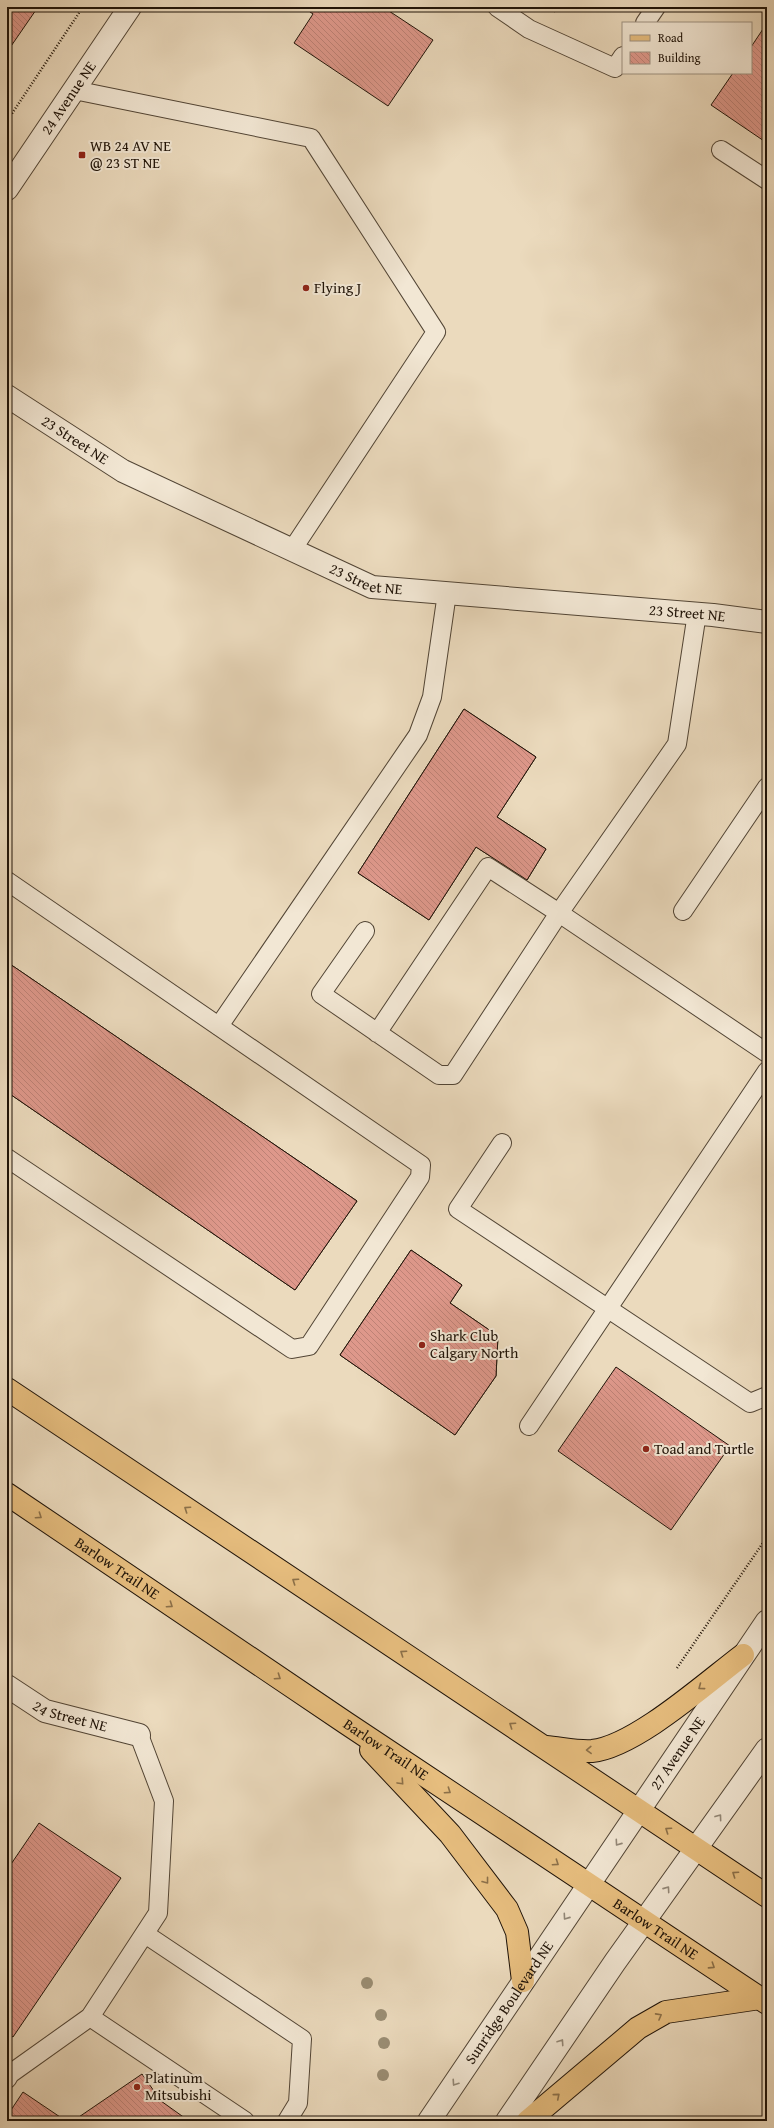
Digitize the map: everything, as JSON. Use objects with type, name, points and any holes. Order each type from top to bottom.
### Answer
[{"type":"main road","points":[[7,1389],[767,1896]]},
{"type":"main road","name":"Barlow Trail NE","points":[[7,1494],[588,1885],[764,2000]]},
{"type":"main road","points":[[544,1747],[592,1751],[625,1740],[652,1724],[743,1655]]},
{"type":"main road","points":[[346,1723],[450,1834],[507,1908],[517,1932],[523,1981]]},
{"type":"main road","points":[[528,2121],[638,2028],[666,2012],[764,2000]]},
{"type":"street","name":"24 Avenue NE","points":[[7,189],[130,7]]},
{"type":"street","name":"23 Street NE","points":[[7,396],[123,471],[372,587],[697,614],[767,622]]},
{"type":"street","name":"27 Avenue NE","points":[[588,1885],[640,1811],[767,1621]]},
{"type":"street","name":"24 Street NE","points":[[7,1686],[45,1711],[139,1735]]},
{"type":"street","points":[[507,2121],[644,1921],[767,1749]]},
{"type":"street","name":"Sunridge Boulevard NE","points":[[429,2121],[588,1885]]},
{"type":"lane","points":[[497,7],[529,29],[615,68],[622,58]]},
{"type":"lane","points":[[646,22],[656,7]]},
{"type":"lane","points":[[74,90],[311,138],[436,332],[292,550]]},
{"type":"lane","points":[[721,150],[767,180]]},
{"type":"lane","points":[[219,1026],[418,735],[432,697],[447,593]]},
{"type":"lane","points":[[365,931],[321,994],[439,1075],[453,1075],[560,913],[678,744],[697,614]]},
{"type":"lane","points":[[683,911],[767,787]]},
{"type":"lane","points":[[377,1033],[488,867],[560,913],[767,1054]]},
{"type":"lane","points":[[7,881],[421,1165],[420,1177],[309,1346],[292,1349],[7,1158]]},
{"type":"lane","points":[[529,1426],[767,1071]]},
{"type":"lane","points":[[502,1143],[458,1209],[750,1403],[767,1396]]},
{"type":"lane","points":[[7,2079],[10,2074],[90,2017],[146,1934],[158,1913],[164,1801],[139,1735]]},
{"type":"lane","points":[[146,1934],[302,2039],[298,2103],[287,2121]]},
{"type":"lane","points":[[90,2017],[246,2121]]},
{"type":"path","points":[[7,121],[83,7]]},
{"type":"path","points":[[677,1668],[767,1537]]},
{"type":"building","points":[[7,7],[38,7],[7,52]]},
{"type":"building","points":[[303,7],[383,7],[433,40],[388,106],[294,43],[313,14]]},
{"type":"building","points":[[547,7],[559,7],[555,12]]},
{"type":"building","points":[[767,23],[767,143],[711,105],[732,74],[752,74],[752,46]]},
{"type":"building","points":[[464,709],[536,757],[497,817],[546,849],[527,880],[476,847],[429,920],[358,873]]},
{"type":"building","points":[[464,709],[536,757],[497,817],[546,849],[527,880],[476,847],[429,920],[358,873]]},
{"type":"building","points":[[7,962],[357,1201],[295,1290],[7,1092]]},
{"type":"building","points":[[7,962],[357,1201],[295,1290],[7,1092]]},
{"type":"building","name":"Shark Club Calgary North","points":[[411,1250],[462,1285],[450,1303],[498,1336],[496,1376],[455,1435],[340,1355]]},
{"type":"building","name":"Shark Club Calgary North","points":[[411,1250],[462,1285],[450,1303],[498,1336],[496,1376],[455,1435],[340,1355]]},
{"type":"building","points":[[616,1367],[730,1446],[671,1530],[558,1451]]},
{"type":"building","points":[[39,1823],[121,1878],[13,2037],[7,2033],[7,1870]]},
{"type":"building","name":"Platinum Mitsubishi","points":[[142,2074],[161,2101],[189,2121],[73,2121]]},
{"type":"building","points":[[23,2092],[66,2121],[7,2121],[7,2116]]},
{"type":"place","name":"WB 24 AV NE @ 23 ST NE","points":[[82,155]]},
{"type":"place","name":"Flying J","points":[[306,288]]},
{"type":"place","name":"Shark Club Calgary North","points":[[422,1345]]},
{"type":"place","name":"Toad and Turtle","points":[[646,1449]]},
{"type":"place","name":"Platinum Mitsubishi","points":[[137,2087]]}]
